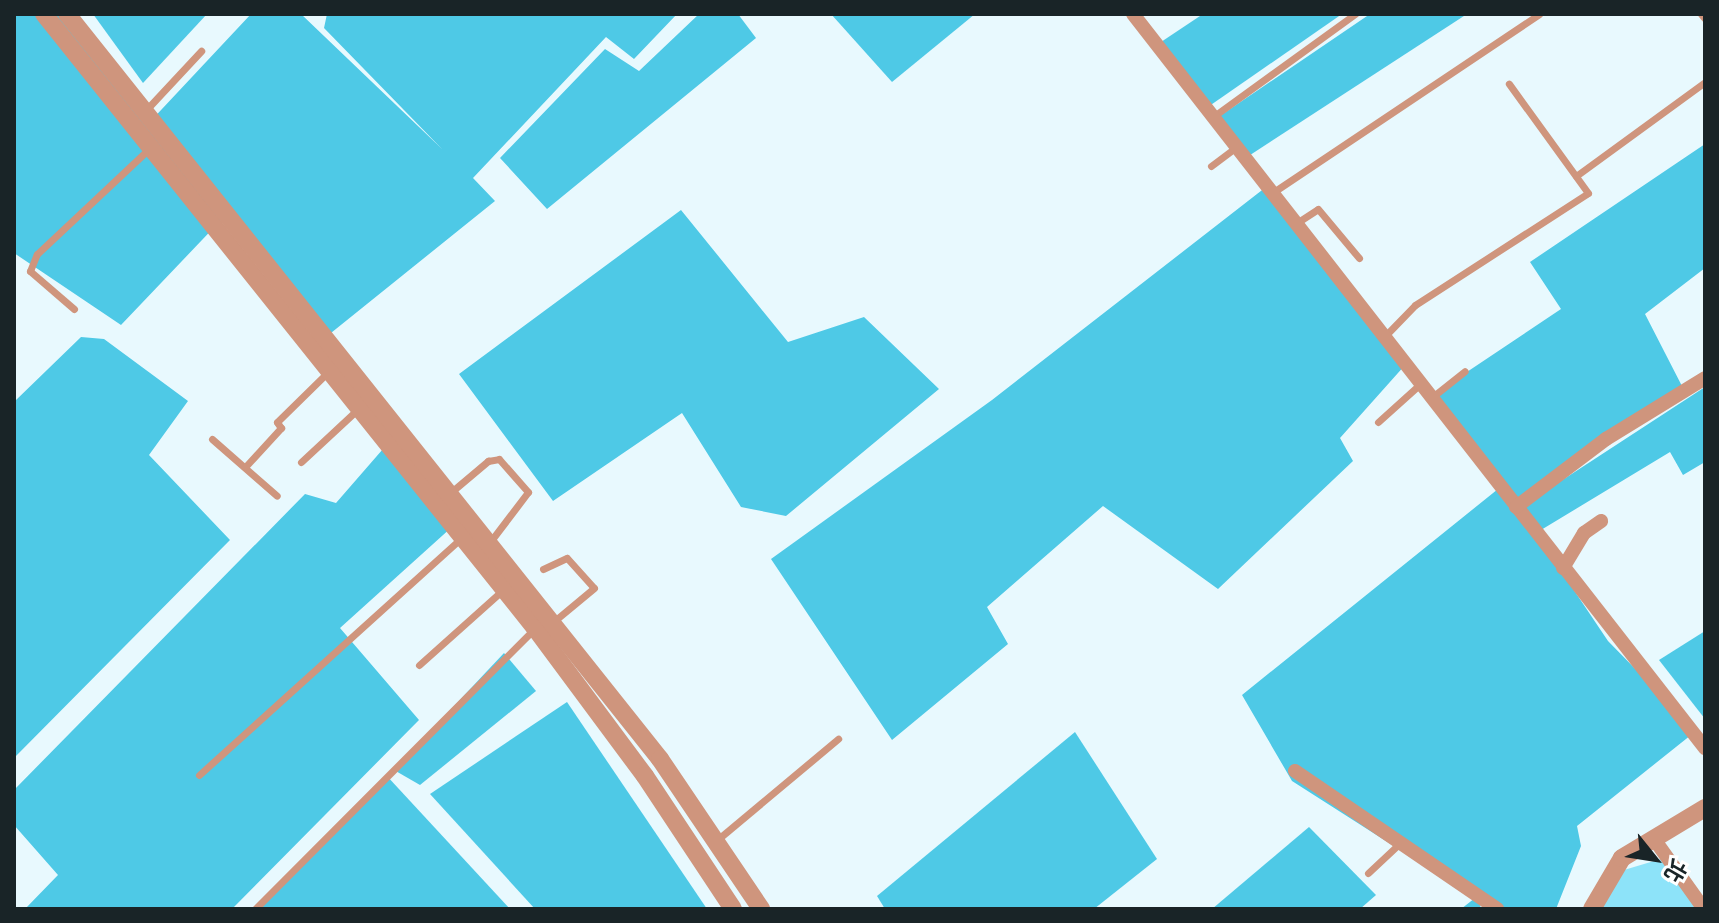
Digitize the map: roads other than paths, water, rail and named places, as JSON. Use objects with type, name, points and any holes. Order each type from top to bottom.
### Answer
[{"type":"street","points":[[44,14],[157,141],[489,544],[733,909]]},
{"type":"street","points":[[67,14],[145,112],[157,141],[330,371],[504,589],[544,626],[660,759],[761,909]]},
{"type":"street","points":[[1133,14],[1293,225],[1705,748]]},
{"type":"street","points":[[1516,507],[1606,439],[1705,378]]},
{"type":"street","points":[[1563,568],[1584,533],[1601,521]]},
{"type":"street","points":[[1295,771],[1497,909]]},
{"type":"street","points":[[1592,909],[1622,858],[1705,808]]},
{"type":"street","points":[[1654,839],[1701,908]]},
{"type":"lane","points":[[1212,118],[1355,14]]},
{"type":"lane","points":[[1270,194],[1539,14]]},
{"type":"lane","points":[[1701,14],[1705,19]]},
{"type":"lane","points":[[145,112],[201,51]]},
{"type":"lane","points":[[1576,176],[1705,82]]},
{"type":"lane","points":[[1383,337],[1415,305],[1588,193],[1509,84]]},
{"type":"lane","points":[[74,309],[30,271],[37,254],[157,141]]},
{"type":"lane","points":[[1211,166],[1235,148]]},
{"type":"lane","points":[[1293,225],[1318,209],[1359,258]]},
{"type":"lane","points":[[246,466],[281,428],[277,422],[330,371]]},
{"type":"lane","points":[[1431,398],[1465,371]]},
{"type":"lane","points":[[1378,422],[1420,384]]},
{"type":"lane","points":[[301,462],[359,407]]},
{"type":"lane","points":[[212,439],[277,496]]},
{"type":"lane","points":[[449,494],[488,461],[499,459],[528,492],[489,544]]},
{"type":"lane","points":[[199,775],[463,536]]},
{"type":"lane","points":[[255,909],[544,626],[594,588],[567,558],[543,569]]},
{"type":"lane","points":[[419,665],[504,589]]},
{"type":"lane","points":[[715,841],[838,739]]},
{"type":"lane","points":[[1368,873],[1399,844]]}]
